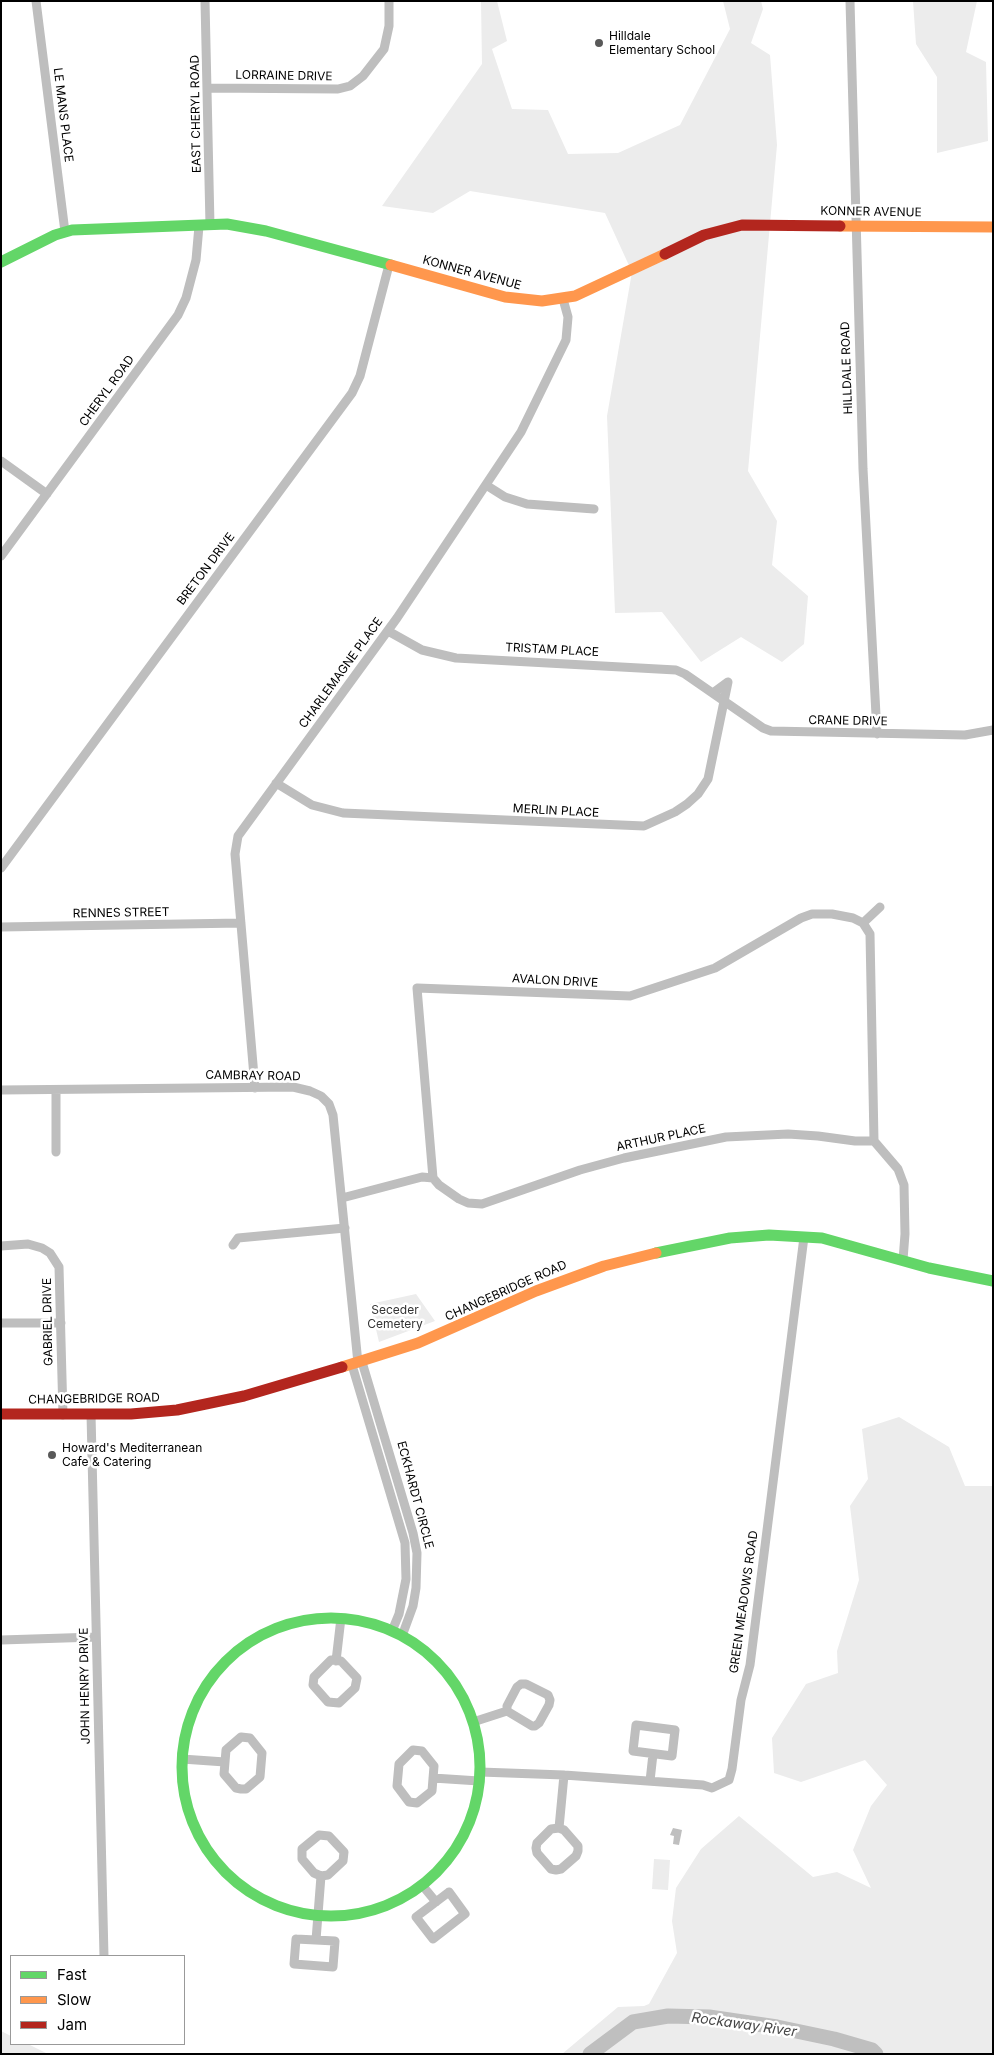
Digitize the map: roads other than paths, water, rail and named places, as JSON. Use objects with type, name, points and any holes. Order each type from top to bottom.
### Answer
[{"type":"street","name":"LE MANS PLACE","points":[[36,1],[65,232]]},
{"type":"street","name":"EAST CHERYL ROAD","points":[[205,1],[208,88],[205,225]]},
{"type":"street","name":"LORRAINE DRIVE","points":[[208,88],[338,89],[350,86],[364,76],[384,48],[389,26],[389,1]]},
{"type":"street","name":"HILLDALE ROAD","points":[[850,1],[863,469],[877,734]]},
{"type":"street","name":"KONNER AVENUE","points":[[1,262],[65,232],[205,225],[246,226],[505,297],[542,301],[575,296],[704,235],[725,228],[760,224],[993,227]]},
{"type":"street","name":"CHERYL ROAD","points":[[1,556],[178,315],[186,298],[205,225]]},
{"type":"street","name":"BRETON DRIVE","points":[[1,868],[352,393],[360,376],[389,264]]},
{"type":"street","name":"CHARLEMAGNE PLACE","points":[[255,1088],[235,854],[236,842],[240,831],[388,630],[521,432],[566,340],[568,317],[563,299]]},
{"type":"street","points":[[1,461],[47,494]]},
{"type":"street","points":[[486,485],[505,497],[522,503],[594,510]]},
{"type":"street","name":"TRISTAM PLACE","points":[[388,630],[422,650],[448,657],[676,670],[713,693]]},
{"type":"street","name":"MERLIN PLACE","points":[[276,783],[312,805],[343,813],[644,826],[675,812],[693,799],[703,788],[710,774],[728,682],[713,693]]},
{"type":"street","name":"CRANE DRIVE","points":[[713,693],[763,728],[772,731],[965,734],[993,730]]},
{"type":"street","points":[[880,907],[862,923],[867,928],[871,940],[874,1141],[894,1163],[904,1185],[905,1234],[903,1260]]},
{"type":"street","name":"AVALON DRIVE","points":[[433,1178],[417,988],[626,997],[715,968],[801,918],[812,914],[832,914],[853,918],[862,923]]},
{"type":"street","name":"RENNES STREET","points":[[1,927],[240,923]]},
{"type":"street","name":"CAMBRAY ROAD","points":[[1,1090],[293,1087],[305,1089],[325,1100],[334,1115],[357,1363]]},
{"type":"street","points":[[56,1090],[56,1152]]},
{"type":"street","name":"ARTHUR PLACE","points":[[433,1178],[459,1199],[468,1203],[482,1204],[580,1170],[624,1158],[726,1137],[788,1134],[818,1136],[855,1142],[874,1141]]},
{"type":"street","points":[[342,1198],[410,1179],[433,1178]]},
{"type":"street","points":[[233,1245],[238,1238],[345,1228]]},
{"type":"street","name":"CHANGEBRIDGE ROAD","points":[[1,1414],[63,1415],[177,1410],[244,1396],[418,1343],[536,1291],[604,1266],[649,1254],[730,1238],[768,1235],[835,1241],[929,1268],[993,1281]]},
{"type":"street","name":"GREEN MEADOWS ROAD","points":[[433,1778],[564,1775],[650,1781],[712,1788],[729,1780],[741,1700],[750,1665],[804,1237]]},
{"type":"street","name":"GABRIEL DRIVE","points":[[1,1246],[36,1246],[50,1253],[60,1267],[63,1415]]},
{"type":"street","points":[[1,1324],[61,1323]]},
{"type":"street","name":"ECKHARDT CIRCLE","points":[[357,1363],[405,1544],[406,1579],[397,1633]]},
{"type":"street","name":"JOHN HENRY DRIVE","points":[[91,1414],[104,1955]]},
{"type":"street","points":[[336,1661],[341,1618]]},
{"type":"street","points":[[341,1618],[357,1620],[397,1633],[421,1648],[442,1668],[457,1687],[473,1722],[480,1754],[479,1776],[472,1814],[462,1838],[447,1861],[422,1885],[391,1904],[369,1912],[340,1916],[318,1916],[290,1910],[265,1901],[250,1892],[222,1869],[206,1848],[194,1825],[184,1791],[182,1759],[187,1729],[197,1702],[207,1684],[232,1655],[259,1636],[284,1626],[310,1619],[341,1618]]},
{"type":"street","points":[[1,1640],[96,1637]]},
{"type":"street","points":[[332,1660],[336,1661],[341,1661],[357,1678],[355,1688],[339,1703],[328,1702],[313,1684],[314,1677],[332,1660]]},
{"type":"street","points":[[473,1722],[507,1711],[535,1726],[539,1723],[550,1700],[548,1695],[526,1684],[521,1684],[513,1694],[507,1706],[507,1711]]},
{"type":"street","points":[[636,1725],[675,1730],[672,1756],[653,1754],[632,1751],[636,1725]]},
{"type":"street","points":[[241,1737],[250,1738],[262,1752],[260,1777],[246,1789],[236,1788],[224,1774],[225,1762],[226,1750],[241,1737]]},
{"type":"street","points":[[413,1750],[422,1751],[434,1766],[433,1778],[432,1791],[417,1803],[409,1802],[397,1786],[398,1764],[413,1750]]},
{"type":"street","points":[[650,1781],[653,1754]]},
{"type":"street","points":[[182,1759],[225,1762]]},
{"type":"street","points":[[559,1828],[564,1775]]},
{"type":"street","points":[[559,1828],[564,1830],[574,1840],[578,1846],[578,1851],[576,1856],[561,1869],[556,1870],[551,1869],[536,1853],[536,1848],[537,1843],[551,1829],[559,1828]]},
{"type":"street","points":[[319,1835],[329,1836],[344,1852],[343,1861],[328,1875],[321,1876],[314,1873],[302,1859],[302,1849],[319,1835]]},
{"type":"street","points":[[316,1940],[321,1876]]},
{"type":"street","points":[[422,1885],[436,1902]]},
{"type":"street","points":[[449,1892],[465,1914],[433,1939],[416,1917],[436,1902],[449,1892]]},
{"type":"street","points":[[296,1938],[316,1940],[335,1942],[333,1966],[294,1964],[296,1938]]},
{"type":"waterway","name":"Rockaway River","points":[[590,2054],[633,2022],[668,2016],[709,2017],[777,2027],[834,2039],[872,2050],[876,2054]]},
{"type":"place","name":"Hilldale Elementary School","points":[[599,43]]},
{"type":"place","name":"Howard's Mediterranean Cafe & Catering","points":[[52,1455]]},
{"type":"park label","name":"Seceder Cemetery","points":[[395,1317]]}]
